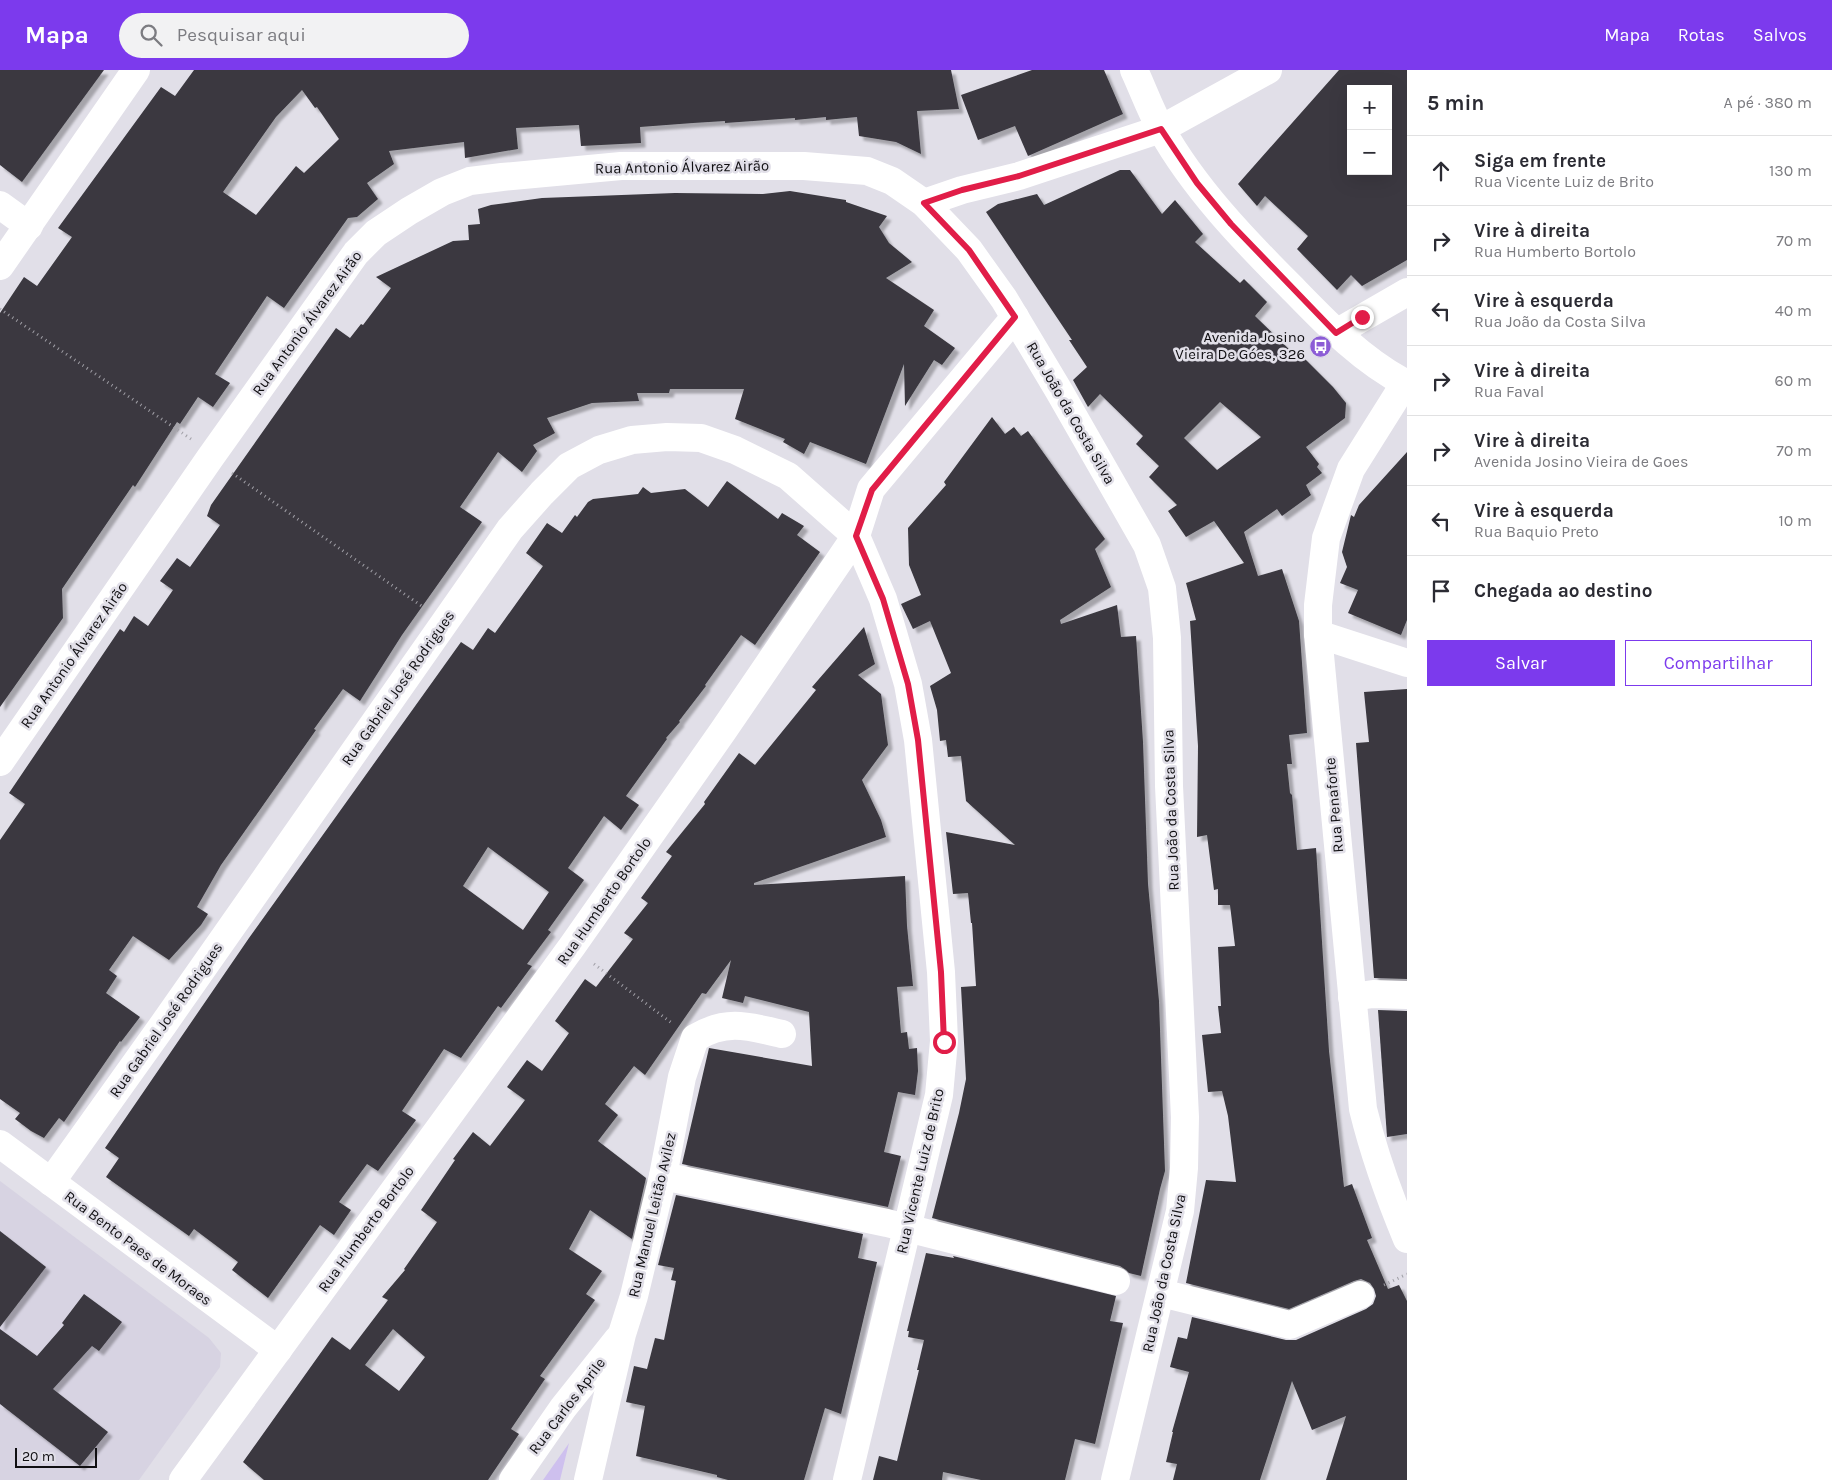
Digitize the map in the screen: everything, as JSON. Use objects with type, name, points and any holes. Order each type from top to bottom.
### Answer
[{"type":"street","points":[[0,266],[136,70]]},
{"type":"street","points":[[1134,70],[1161,129],[1197,183],[1231,224],[1336,333],[1370,360],[1406,383]]},
{"type":"street","points":[[924,203],[962,190],[1019,176],[1161,129],[1268,70]]},
{"type":"street","name":"Rua Antonio Álvarez Airão","points":[[0,762],[210,458],[356,253],[376,233],[409,211],[442,192],[470,181],[622,166],[804,166],[867,171],[892,181],[924,203]]},
{"type":"street","name":"Rua João da Costa Silva","points":[[924,203],[969,250],[1015,317],[1147,545],[1162,588],[1167,638],[1170,796],[1185,1117],[1184,1168],[1180,1211],[1115,1480]]},
{"type":"street","points":[[0,205],[29,226]]},
{"type":"street","points":[[1336,333],[1407,292]]},
{"type":"street","name":"Rua Humberto Bortolo","points":[[183,1480],[573,945],[723,731],[856,536],[872,490],[1015,317]]},
{"type":"street","name":"Rua Penaforte","points":[[1406,383],[1351,469],[1326,538],[1318,605],[1318,634],[1363,1109],[1372,1148],[1407,1239]]},
{"type":"street","name":"Rua Gabriel José Rodrigues","points":[[51,1182],[510,529],[569,466],[599,450],[632,440],[667,437],[701,438],[735,450],[788,476],[856,536]]},
{"type":"street","name":"Rua Vicente Luiz de Brito","points":[[846,1480],[939,1095],[944,1042],[941,972],[918,740],[908,684],[883,599],[856,536]]},
{"type":"street","points":[[1318,634],[1407,663]]},
{"type":"street","points":[[1352,997],[1373,994],[1407,994]]},
{"type":"street","points":[[695,1038],[708,1030],[724,1026],[752,1028],[782,1034]]},
{"type":"street","name":"Rua Manuel Leitão Avilez","points":[[588,1480],[622,1334],[634,1296],[663,1176],[682,1077],[689,1051],[695,1038]]},
{"type":"street","name":"Rua Bento Paes de Moraes","points":[[0,1144],[278,1350]]},
{"type":"street","points":[[663,1176],[908,1228],[1116,1281]]},
{"type":"street","points":[[1161,1293],[1290,1326],[1360,1295]]},
{"type":"street","name":"Rua Carlos Aprile","points":[[513,1480],[563,1408],[622,1334]]},
{"type":"path","points":[[0,309],[191,439],[210,458],[445,620]]},
{"type":"path","points":[[573,945],[596,965],[685,1033],[695,1038]]},
{"type":"shaded area","points":[[0,1181],[209,1338],[221,1353],[220,1367],[139,1480],[0,1480]]},
{"type":"shaded area","points":[[569,1443],[560,1480],[543,1480],[567,1446]]},
{"type":"building","points":[[0,70],[104,70],[22,182],[0,165]]},
{"type":"building","points":[[194,70],[951,70],[959,109],[917,111],[921,154],[896,142],[859,136],[857,117],[826,120],[826,117],[725,123],[725,121],[640,127],[641,143],[581,146],[579,125],[516,128],[518,149],[465,158],[464,142],[389,151],[394,164],[367,183],[378,199],[357,217],[348,218],[284,308],[267,296],[215,374],[230,383],[213,407],[198,397],[180,424],[177,422],[135,487],[133,485],[62,589],[63,618],[0,707],[0,313],[24,277],[37,286],[72,237],[58,228],[161,87],[175,96]],"holes":[[[302,90],[315,108],[317,107],[339,139],[304,173],[296,166],[256,215],[223,192],[276,117]]]},
{"type":"building","points":[[1032,70],[1104,70],[1123,114],[1028,156],[1015,126],[978,140],[961,95]]},
{"type":"building","points":[[1339,70],[1407,70],[1407,260],[1362,286],[1351,275],[1337,290],[1297,249],[1308,236],[1265,196],[1257,206],[1238,184]]},
{"type":"building","points":[[1120,170],[1130,170],[1162,214],[1175,200],[1203,234],[1195,242],[1240,283],[1244,279],[1267,302],[1255,316],[1299,359],[1302,356],[1346,403],[1345,418],[1306,447],[1319,464],[1317,467],[1322,473],[1306,485],[1311,495],[1282,516],[1277,509],[1244,532],[1258,576],[1282,569],[1299,621],[1307,733],[1289,735],[1292,764],[1287,764],[1297,850],[1316,848],[1329,1051],[1344,1187],[1352,1184],[1372,1238],[1367,1240],[1388,1289],[1399,1285],[1407,1301],[1407,1480],[1326,1480],[1346,1416],[1312,1430],[1292,1381],[1260,1480],[1173,1480],[1177,1464],[1166,1462],[1172,1432],[1189,1372],[1170,1367],[1178,1337],[1187,1339],[1192,1317],[1286,1340],[1296,1340],[1366,1309],[1373,1304],[1376,1296],[1370,1283],[1361,1279],[1289,1309],[1186,1283],[1206,1180],[1236,1182],[1228,1116],[1222,1091],[1208,1092],[1202,1035],[1221,1033],[1218,1006],[1221,1006],[1218,947],[1235,946],[1230,905],[1218,905],[1218,889],[1214,890],[1207,835],[1197,837],[1198,746],[1190,621],[1196,620],[1186,583],[1244,563],[1214,521],[1186,537],[1168,511],[1177,505],[1149,477],[1159,466],[1136,444],[1143,436],[1100,394],[1088,407],[1073,380],[1087,367],[1069,340],[1072,340],[986,212],[998,204],[1037,194],[1044,205]],"holes":[[[1220,402],[1261,437],[1217,470],[1184,438]]]},
{"type":"building","points":[[790,191],[846,200],[846,202],[887,216],[879,227],[889,243],[912,262],[886,278],[934,310],[924,326],[955,348],[942,365],[934,360],[905,406],[904,364],[866,464],[810,442],[804,454],[783,442],[785,439],[735,419],[744,389],[670,389],[669,393],[637,393],[639,401],[592,403],[547,418],[555,433],[533,445],[537,451],[522,472],[498,452],[460,507],[482,522],[402,635],[360,701],[343,689],[314,729],[316,730],[221,865],[197,907],[208,914],[201,925],[169,960],[133,936],[109,970],[117,976],[106,993],[140,1017],[120,1041],[64,1122],[59,1118],[44,1138],[15,1119],[20,1113],[0,1099],[0,840],[25,804],[9,793],[120,629],[124,632],[134,616],[148,626],[173,590],[160,581],[177,558],[190,567],[220,525],[207,516],[211,505],[336,328],[350,338],[361,324],[363,325],[391,288],[376,277],[453,241],[469,240],[468,225],[480,224],[478,209],[491,205],[542,198],[675,193],[763,194]]},
{"type":"building","points":[[992,417],[1005,434],[1014,427],[1021,436],[1028,431],[1105,539],[1095,549],[1111,587],[1060,620],[1061,624],[1117,605],[1121,637],[1136,636],[1143,742],[1148,884],[1159,1001],[1165,1171],[1141,1276],[1129,1273],[1120,1266],[932,1218],[966,1079],[961,987],[976,986],[968,893],[953,894],[946,832],[1015,845],[966,801],[961,756],[948,757],[946,740],[940,741],[937,710],[930,686],[951,673],[930,621],[913,629],[901,604],[921,595],[909,565],[908,528],[946,485],[944,482]]},
{"type":"building","points":[[1407,452],[1407,620],[1401,635],[1348,613],[1358,590],[1340,583],[1347,567],[1342,552],[1351,515],[1354,517],[1359,505]]},
{"type":"building","points":[[727,481],[778,519],[782,513],[804,526],[797,535],[820,552],[755,645],[741,635],[680,722],[666,738],[626,796],[639,805],[621,830],[604,816],[568,868],[584,880],[548,930],[551,932],[527,964],[532,966],[501,1008],[498,1006],[461,1058],[444,1049],[402,1111],[416,1120],[378,1171],[367,1164],[339,1202],[351,1210],[334,1235],[320,1225],[268,1298],[232,1270],[238,1262],[194,1229],[189,1236],[106,1177],[119,1158],[105,1148],[249,938],[461,642],[473,650],[488,628],[495,633],[543,566],[526,553],[547,523],[562,533],[575,515],[577,517],[588,502],[593,499],[638,494],[643,487],[651,493],[685,489],[708,507]],"holes":[[[488,847],[549,892],[523,930],[463,886]]]},
{"type":"building","points":[[864,627],[875,664],[858,675],[881,694],[888,745],[862,780],[881,820],[886,837],[754,883],[754,885],[905,876],[907,926],[913,986],[897,987],[901,1033],[907,1032],[909,1049],[917,1048],[918,1071],[915,1095],[898,1092],[884,1152],[901,1156],[888,1207],[682,1164],[709,1048],[812,1066],[809,1012],[745,996],[743,1003],[722,998],[731,960],[706,994],[702,993],[645,1075],[634,1066],[605,1104],[618,1115],[598,1141],[646,1178],[632,1239],[590,1210],[569,1249],[602,1271],[586,1294],[595,1300],[540,1376],[545,1379],[511,1429],[519,1434],[488,1480],[264,1480],[243,1462],[332,1337],[350,1350],[388,1300],[382,1297],[405,1270],[437,1222],[421,1210],[455,1160],[453,1159],[473,1132],[490,1146],[525,1100],[507,1087],[527,1060],[542,1071],[569,1033],[555,1021],[585,979],[596,987],[633,939],[624,933],[648,903],[641,898],[672,856],[666,852],[705,804],[704,802],[739,753],[755,765],[816,690],[812,687]],"holes":[[[393,1329],[425,1357],[399,1391],[365,1365]]]},
{"type":"building","points":[[1407,689],[1407,979],[1374,978],[1356,743],[1369,742],[1364,692]]},
{"type":"building","points":[[1378,1010],[1407,1011],[1407,1134],[1387,1137]]},
{"type":"building","points":[[676,1195],[863,1234],[858,1258],[877,1262],[841,1414],[825,1408],[804,1480],[728,1480],[717,1477],[717,1475],[636,1456],[645,1406],[626,1402],[634,1366],[647,1369],[655,1338],[664,1340],[676,1281],[671,1280],[674,1268],[658,1265]]},
{"type":"building","points":[[0,1231],[46,1267],[0,1327]]},
{"type":"building","points":[[926,1253],[954,1258],[953,1256],[1116,1296],[1110,1321],[1123,1323],[1095,1444],[1075,1439],[1065,1480],[981,1480],[943,1472],[942,1480],[873,1480],[879,1456],[897,1461],[919,1370],[917,1370],[924,1340],[908,1337],[909,1331],[907,1331]]},
{"type":"building","points":[[84,1294],[122,1322],[99,1351],[92,1346],[53,1389],[108,1432],[80,1466],[0,1404],[0,1329],[37,1356],[64,1325],[62,1323]]},
{"type":"place","name":"Avenida Josino Vieira De Góes, 326","points":[[1321,346]]},
{"type":"route","points":[[944,1042],[941,972],[918,740],[908,684],[883,599],[856,536],[872,490],[1015,317],[969,250],[924,203],[962,190],[1019,176],[1161,129],[1197,183],[1231,224],[1336,333],[1362,317]]}]
